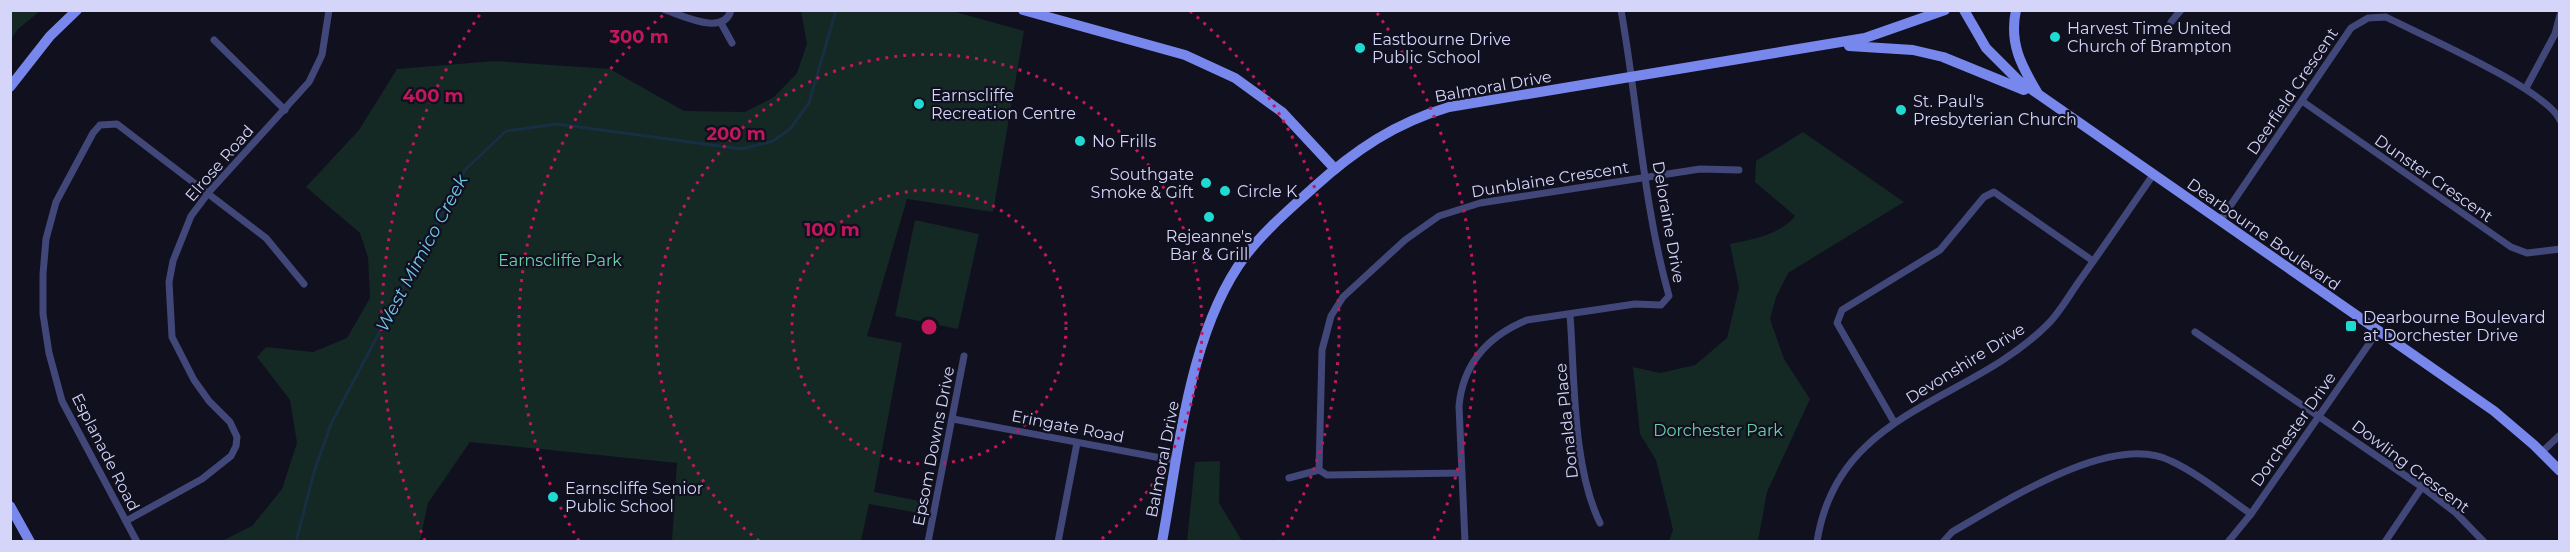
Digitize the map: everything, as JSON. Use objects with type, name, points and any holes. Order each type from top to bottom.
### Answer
[{"type":"street","points":[[10,87],[50,36],[77,10]]},
{"type":"street","points":[[329,11],[338,10]]},
{"type":"street","points":[[665,10],[713,25],[721,23],[730,16],[731,10]]},
{"type":"street","points":[[1023,10],[1185,55],[1234,78],[1282,112],[1335,169]]},
{"type":"street","name":"Deloraine Drive","points":[[1465,542],[1461,473],[1461,386],[1478,356],[1493,339],[1510,327],[1527,321],[1635,304],[1661,305],[1670,296],[1663,279],[1621,10]]},
{"type":"street","name":"Balmoral Drive","points":[[1162,542],[1197,361],[1217,303],[1246,256],[1267,231],[1335,169],[1382,135],[1422,115],[1449,107],[1832,45],[1892,31],[1945,10]]},
{"type":"street","name":"Dearbourne Boulevard","points":[[1964,10],[1977,37],[2018,80],[2494,411],[2559,471]]},
{"type":"street","points":[[2016,10],[2013,24],[2018,59],[2041,97]]},
{"type":"street","points":[[2171,22],[2181,10]]},
{"type":"street","name":"Elrose Road","points":[[126,521],[202,480],[231,456],[236,446],[237,437],[230,422],[209,401],[194,380],[172,338],[169,282],[173,261],[191,216],[209,192],[309,82],[322,55],[329,11]]},
{"type":"street","points":[[2526,88],[2555,34],[2559,15]]},
{"type":"street","name":"Deerfield Crescent","points":[[2220,221],[2351,28],[2368,18],[2386,17],[2526,88],[2556,112],[2559,120]]},
{"type":"street","points":[[721,23],[732,42]]},
{"type":"street","points":[[214,40],[285,110]]},
{"type":"street","points":[[1832,45],[1913,50],[1943,57],[2041,97]]},
{"type":"street","name":"Dunster Crescent","points":[[2302,101],[2511,247],[2528,253],[2559,249]]},
{"type":"street","name":"Esplanade Road","points":[[137,542],[62,401],[49,353],[43,314],[46,239],[56,202],[71,169],[93,133],[100,125],[106,123],[117,124],[209,192]]},
{"type":"street","name":"Dunblaine Crescent","points":[[1319,470],[1324,338],[1331,316],[1343,297],[1359,280],[1424,225],[1461,208],[1488,201],[1700,169],[1738,170]]},
{"type":"street","name":"Devonshire Drive","points":[[1817,542],[1822,519],[1842,473],[1855,456],[1894,422],[2025,346],[2050,322],[2153,175]]},
{"type":"street","points":[[209,192],[266,238],[304,284]]},
{"type":"street","points":[[1894,422],[1837,323],[1842,310],[1940,250],[1984,197],[1994,192],[2093,261]]},
{"type":"street","name":"Donalda Place","points":[[1570,315],[1579,442],[1589,500],[1600,523]]},
{"type":"street","name":"Dorchester Drive","points":[[2228,542],[2251,513],[2378,331]]},
{"type":"street","name":"Dowling Crescent","points":[[2195,332],[2422,487],[2456,513],[2484,542]]},
{"type":"street","name":"Epsom Downs Drive","points":[[928,542],[964,356]]},
{"type":"street","name":"Eringate Road","points":[[953,419],[1177,461]]},
{"type":"street","points":[[2542,453],[2559,435]]},
{"type":"street","points":[[1058,542],[1077,442]]},
{"type":"street","points":[[1943,542],[1952,532],[2031,487],[2096,460],[2116,456],[2149,455],[2171,460],[2251,513]]},
{"type":"street","points":[[1289,478],[1319,470],[1327,475],[1461,473]]},
{"type":"street","points":[[2385,542],[2422,487]]},
{"type":"street","points":[[11,508],[30,542]]},
{"type":"green space","points":[[11,10],[40,11],[18,29],[11,39]]},
{"type":"green space","name":"Earnscliffe Park","points":[[801,11],[952,11],[1024,31],[993,212],[907,199],[867,336],[902,343],[874,492],[925,502],[924,514],[869,504],[861,541],[672,541],[677,463],[470,442],[428,503],[420,541],[222,541],[252,526],[282,489],[297,443],[290,400],[257,357],[266,347],[313,352],[347,338],[370,298],[368,257],[360,233],[306,187],[359,130],[397,69],[494,61],[610,69],[684,111],[745,112],[774,97],[797,73],[807,44]]},
{"type":"green space","name":"Dorchester Park","points":[[1803,132],[1904,202],[1788,273],[1776,297],[1770,319],[1784,359],[1810,399],[1767,492],[1758,541],[1669,541],[1673,530],[1656,460],[1640,434],[1633,367],[1660,373],[1695,365],[1727,338],[1739,288],[1730,244],[1774,232],[1795,216],[1755,182],[1756,161]]},
{"type":"green space","points":[[915,220],[979,234],[958,329],[895,316]]},
{"type":"green space","points":[[1220,461],[1219,503],[1242,541],[1187,541],[1195,462]]},
{"type":"waterway","name":"West Mimico Creek","points":[[296,542],[314,472],[331,424],[465,170],[506,131],[557,124],[742,149],[773,141],[790,129],[809,103],[836,10]]},
{"type":"place","name":"Harvest Time United Church of Brampton","points":[[2055,37]]},
{"type":"place","name":"Eastbourne Drive Public School","points":[[1360,48]]},
{"type":"place","name":"Earnscliffe Recreation Centre","points":[[919,104]]},
{"type":"place","name":"St. Paul's Presbyterian Church","points":[[1901,110]]},
{"type":"place","name":"No Frills","points":[[1080,141]]},
{"type":"place","name":"Southgate Smoke & Gift","points":[[1206,183]]},
{"type":"place","name":"Circle K","points":[[1225,191]]},
{"type":"place","name":"Rejeanne's Bar & Grill","points":[[1209,217]]},
{"type":"place","name":"Dearbourne Boulevard at Dorchester Drive","points":[[2351,326]]},
{"type":"place","name":"Earnscliffe Senior Public School","points":[[553,497]]}]
